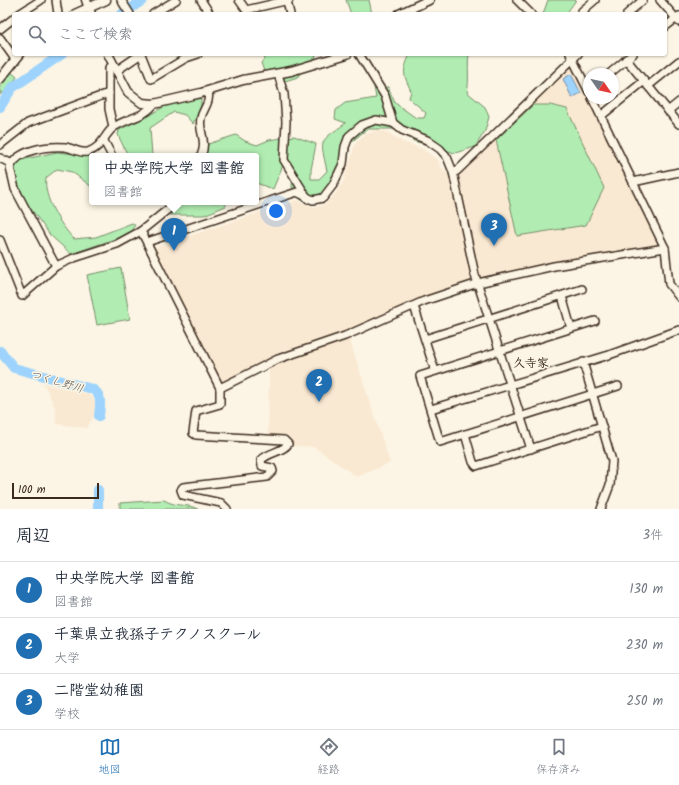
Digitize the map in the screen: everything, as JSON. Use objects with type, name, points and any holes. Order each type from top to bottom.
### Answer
[{"type":"street","points":[[23,12],[41,0]]},
{"type":"street","points":[[56,0],[58,12]]},
{"type":"street","points":[[79,12],[106,0]]},
{"type":"street","points":[[121,0],[129,12]]},
{"type":"street","points":[[157,12],[176,0]]},
{"type":"street","points":[[201,0],[207,12]]},
{"type":"street","points":[[239,0],[246,10],[288,0],[290,12]]},
{"type":"street","points":[[403,12],[429,0]]},
{"type":"street","points":[[517,0],[529,12]]},
{"type":"street","points":[[583,12],[596,0]]},
{"type":"street","points":[[629,12],[643,0]]},
{"type":"street","points":[[660,0],[678,18],[667,26]]},
{"type":"street","points":[[0,29],[12,20]]},
{"type":"street","points":[[0,38],[12,50]]},
{"type":"street","points":[[0,79],[18,56]]},
{"type":"street","points":[[109,56],[123,85],[133,96],[142,103],[154,104],[208,91],[243,80],[278,74],[340,56]]},
{"type":"street","points":[[113,127],[109,110],[109,68],[115,69],[138,56]]},
{"type":"street","points":[[142,56],[151,79],[192,56]]},
{"type":"street","points":[[360,56],[385,96],[393,123]]},
{"type":"street","points":[[453,172],[457,171],[574,56],[583,77]]},
{"type":"street","points":[[616,68],[630,56]]},
{"type":"street","points":[[626,59],[679,124]]},
{"type":"street","points":[[601,116],[679,61]]},
{"type":"street","points":[[278,74],[284,94],[286,122],[283,156],[308,199]]},
{"type":"street","points":[[202,153],[205,142],[201,117],[209,101],[208,91]]},
{"type":"street","points":[[0,145],[28,123],[109,93]]},
{"type":"street","points":[[668,111],[679,102]]},
{"type":"street","points":[[56,266],[15,189],[10,167],[16,158],[27,152],[66,147],[82,153],[90,151],[104,141],[113,127],[150,110],[154,104]]},
{"type":"street","points":[[595,104],[665,248],[669,284],[679,297]]},
{"type":"street","points":[[259,205],[297,192],[308,199],[315,200],[323,198],[330,190],[343,164],[345,143],[352,132],[362,125],[376,120],[393,123],[402,130],[427,140],[440,149],[447,157],[453,172],[478,283],[531,449]]},
{"type":"street","points":[[104,141],[110,153]]},
{"type":"street","points":[[0,158],[12,164]]},
{"type":"street","points":[[633,182],[679,172]]},
{"type":"street","points":[[0,240],[22,296],[56,266],[74,258],[117,244],[141,231],[173,205]]},
{"type":"street","points":[[147,242],[258,205]]},
{"type":"street","points":[[141,231],[220,388],[220,404],[196,411],[193,432],[196,435],[284,440],[288,444],[285,448],[269,454],[261,460],[262,466],[272,468],[273,471],[267,477],[183,487],[181,490],[183,494],[221,503],[227,509]]},
{"type":"street","points":[[220,388],[278,359],[345,336],[414,306],[478,283],[554,266],[665,248]]},
{"type":"street","points":[[425,339],[582,289]]},
{"type":"street","points":[[562,296],[571,328]]},
{"type":"street","points":[[414,306],[435,371]]},
{"type":"street","points":[[595,321],[420,376],[440,442],[618,386]]},
{"type":"street","points":[[431,409],[609,355],[679,330]]},
{"type":"street","points":[[583,362],[612,455],[613,467],[608,494],[601,509]]},
{"type":"street","points":[[465,434],[472,462],[476,466],[602,426]]},
{"type":"shaded area","points":[[574,64],[583,83],[583,104],[593,104],[659,243],[658,246],[520,269],[483,277],[478,274],[457,175]]},
{"type":"shaded area","points":[[377,130],[387,132],[403,142],[423,149],[438,160],[441,167],[448,174],[451,174],[473,275],[469,283],[442,291],[344,333],[260,365],[224,382],[219,381],[153,248],[297,200],[315,207],[326,204],[343,182],[354,146],[358,140],[366,134]]},
{"type":"shaded area","points":[[349,338],[390,463],[357,477],[314,447],[291,446],[291,443],[268,437],[269,368]]},
{"type":"shaded area","points":[[42,383],[88,394],[94,399],[96,403],[94,416],[87,428],[56,424],[55,408],[45,386]]},
{"type":"green space","points":[[346,0],[369,0],[372,12],[350,12]]},
{"type":"green space","points":[[548,0],[576,0],[567,12],[544,12]]},
{"type":"green space","points":[[266,56],[316,56],[315,59],[304,65],[298,77],[285,81],[264,71],[261,63]]},
{"type":"green space","points":[[409,56],[469,56],[467,92],[485,107],[489,117],[485,131],[475,147],[455,153],[414,141],[394,129],[367,129],[350,143],[345,168],[342,175],[329,196],[322,202],[301,200],[292,187],[293,167],[283,165],[273,189],[259,184],[259,153],[205,153],[208,144],[236,135],[245,141],[257,145],[269,140],[294,136],[316,144],[311,170],[311,179],[319,179],[327,171],[323,152],[323,142],[330,134],[346,123],[335,119],[336,110],[345,103],[376,98],[374,87],[388,87],[395,103],[416,118],[424,118],[426,113],[409,98],[411,91],[404,73]]},
{"type":"green space","points":[[11,72],[17,77],[4,94],[2,92],[0,95],[0,87]]},
{"type":"green space","points":[[197,97],[201,99],[201,106],[193,124],[185,115],[174,112],[150,128],[152,153],[127,153],[118,135],[119,130],[167,105]]},
{"type":"green space","points":[[533,105],[550,105],[567,109],[604,188],[586,225],[517,236],[496,140]]},
{"type":"green space","points":[[57,152],[89,156],[89,185],[72,172],[57,169],[46,178],[47,194],[50,202],[58,219],[74,239],[96,237],[132,223],[135,225],[129,234],[71,254],[50,235],[26,202],[15,176],[15,167],[21,160]]},
{"type":"green space","points":[[178,205],[226,206],[204,215],[170,215]]},
{"type":"green space","points":[[121,268],[130,319],[97,325],[87,275]]},
{"type":"green space","points":[[164,500],[174,504],[190,506],[198,509],[120,509],[120,503]]},
{"type":"water","points":[[571,74],[581,93],[572,98],[563,79]]},
{"type":"waterway","name":"つくし野川","points":[[125,12],[143,0]]},
{"type":"waterway","name":"つくし野川","points":[[0,107],[12,88],[59,56]]},
{"type":"waterway","name":"つくし野川","points":[[0,351],[14,368],[96,391],[100,404],[99,416]]},
{"type":"waterway","name":"つくし野川","points":[[98,490],[98,509]]},
{"type":"place","name":"二階堂幼稚園","points":[[494,246]]},
{"type":"place","name":"中央学院大学 図書館","points":[[174,251]]},
{"type":"place","name":"千葉県立我孫子テクノスクール","points":[[319,402]]},
{"type":"district","name":"久寺家","points":[[531,363]]}]
